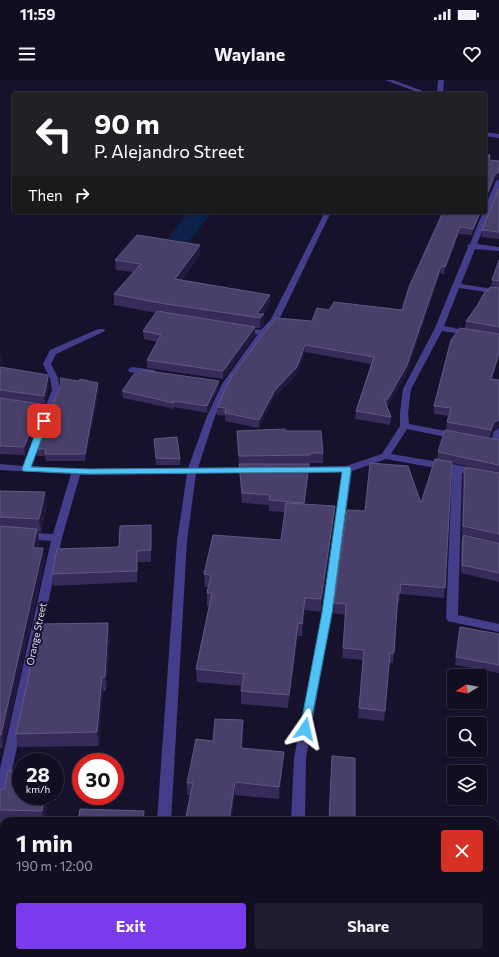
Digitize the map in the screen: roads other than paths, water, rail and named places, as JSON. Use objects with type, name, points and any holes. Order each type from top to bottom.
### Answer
[{"type":"street","points":[[388,80],[422,92]]},
{"type":"street","points":[[440,92],[441,80]]},
{"type":"street","points":[[487,134],[499,136]]},
{"type":"street","points":[[487,209],[499,181]]},
{"type":"street","points":[[164,817],[182,541],[192,471],[222,384],[275,320],[327,214]]},
{"type":"street","points":[[385,456],[405,426],[404,413],[407,389],[439,328],[485,214]]},
{"type":"street","points":[[471,246],[499,250]]},
{"type":"street","points":[[456,285],[499,292]]},
{"type":"street","points":[[232,328],[263,333]]},
{"type":"street","points":[[439,328],[476,334]]},
{"type":"street","points":[[26,469],[45,408],[56,390],[54,378],[47,364],[53,352],[101,331]]},
{"type":"street","points":[[132,370],[164,375]]},
{"type":"street","points":[[405,426],[465,437]]},
{"type":"street","points":[[494,443],[499,431]]},
{"type":"street","points":[[285,470],[347,469],[385,456],[457,468],[499,477]]},
{"type":"street","points":[[0,467],[76,472],[262,470]]},
{"type":"street","points":[[457,468],[458,538],[452,618],[499,628]]},
{"type":"street","points":[[298,817],[300,758],[327,613],[347,469]]},
{"type":"street","name":"Orange Street","points":[[0,798],[57,538],[76,472]]},
{"type":"street","points":[[0,534],[57,538]]},
{"type":"water","points":[[187,214],[210,214],[177,256],[156,253]]}]
